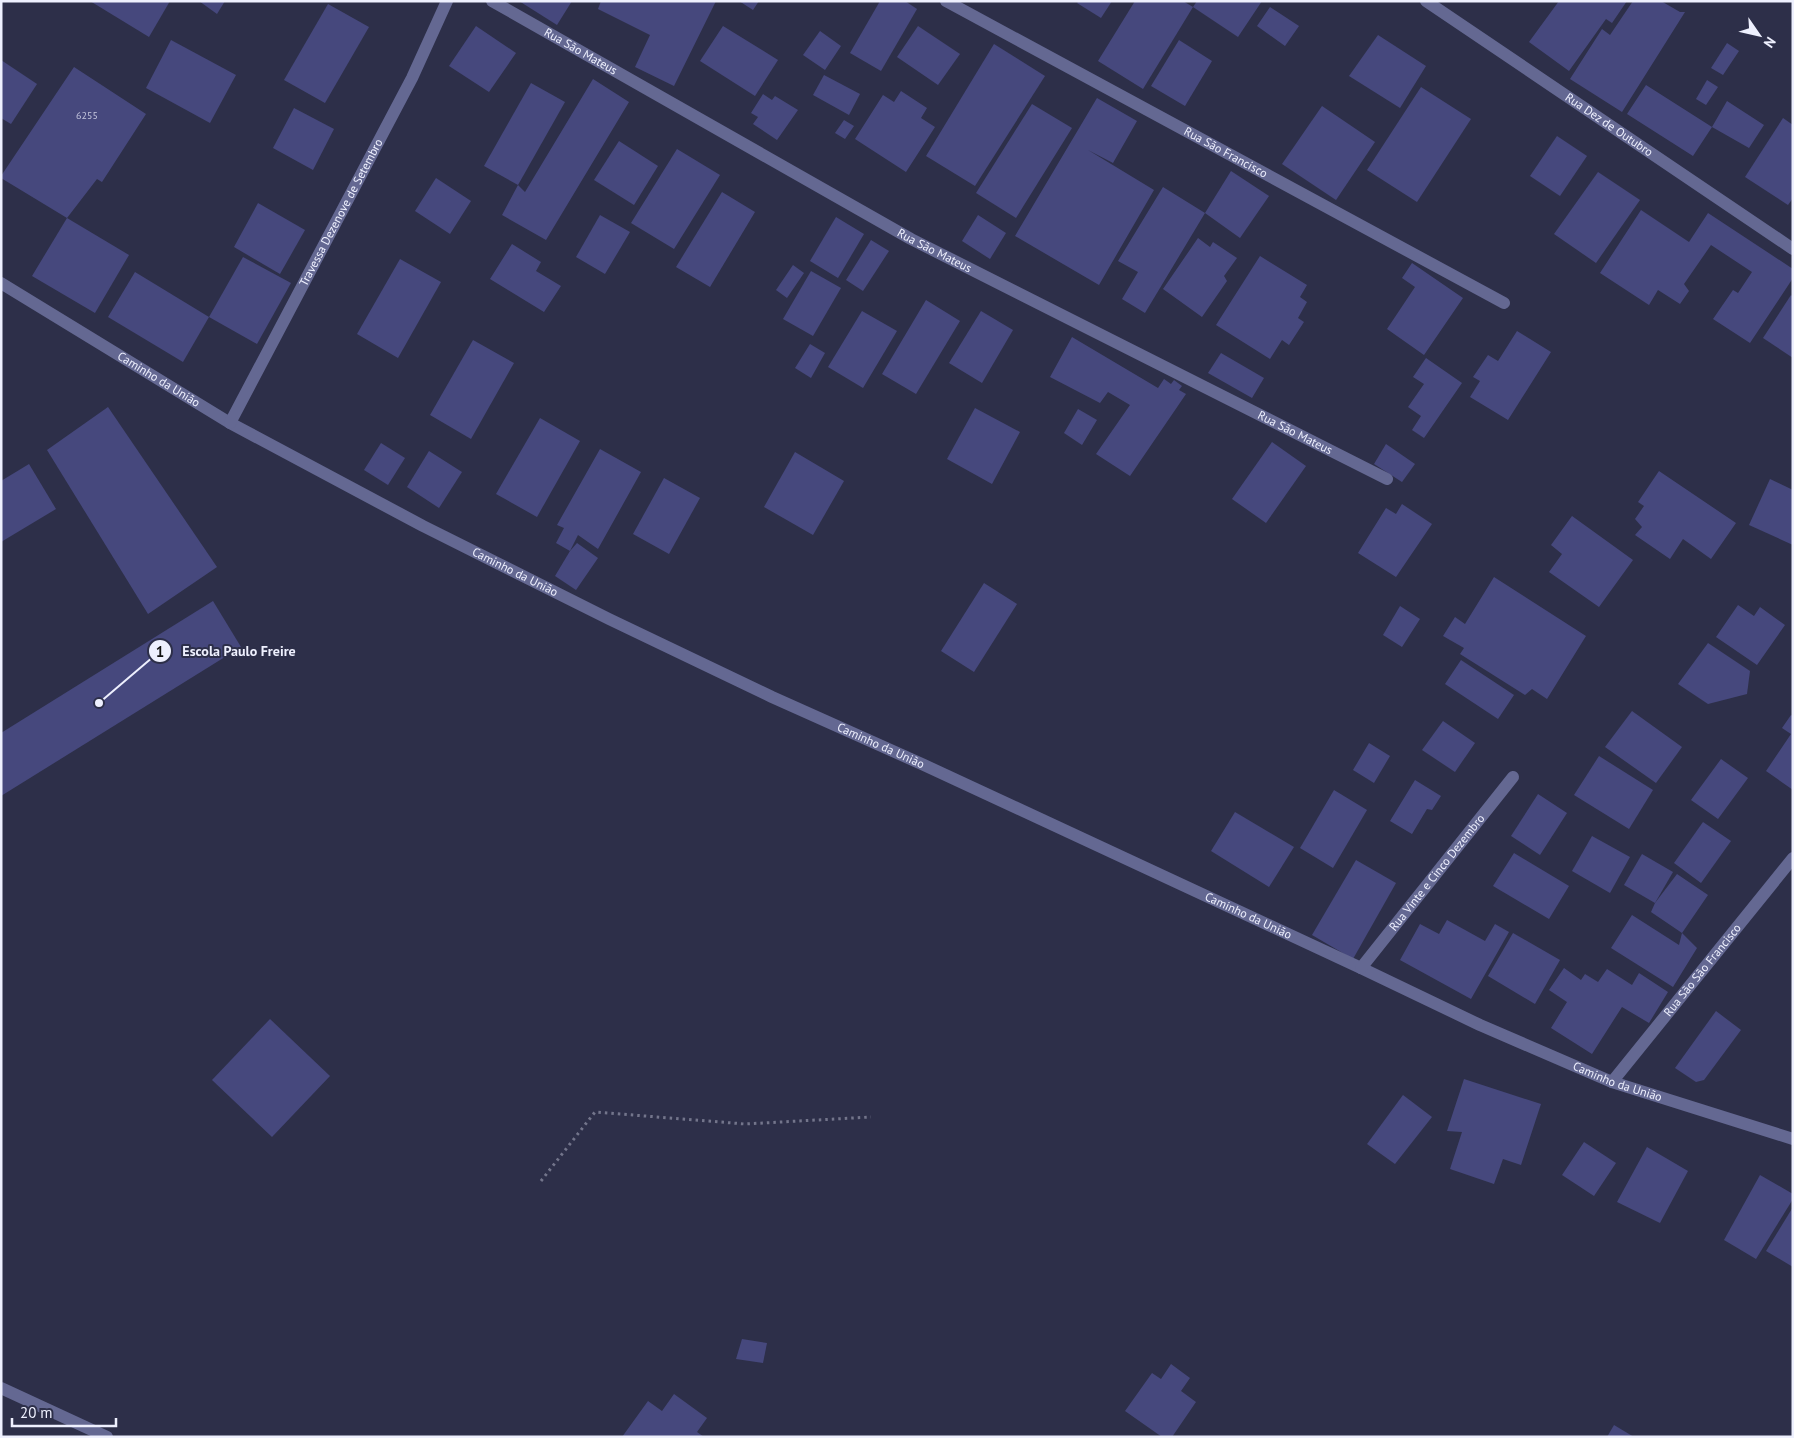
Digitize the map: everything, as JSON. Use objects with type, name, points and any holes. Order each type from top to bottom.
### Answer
[{"type":"street","name":"Travessa Dezenove de Setembro","points":[[230,423],[412,78],[447,1]]},
{"type":"street","name":"Rua São Mateus","points":[[492,1],[911,239],[1387,479]]},
{"type":"street","name":"Rua São Francisco","points":[[946,1],[1504,303]]},
{"type":"street","name":"Rua Dez de Outubro","points":[[1426,1],[1793,249]]},
{"type":"street","name":"Caminho da União","points":[[1,283],[230,423],[423,526],[609,619],[772,697],[924,765],[1480,1025],[1612,1082],[1793,1139]]},
{"type":"street","name":"Rua Vinte e Cinco Dezembro","points":[[1361,968],[1513,777]]},
{"type":"street","name":"Rua São São Francisco","points":[[1612,1082],[1793,858]]},
{"type":"street","points":[[1,1388],[108,1437]]},
{"type":"path","points":[[540,1181],[595,1112],[745,1124],[871,1117]]},
{"type":"building","points":[[90,1],[170,1],[149,37]]},
{"type":"building","points":[[199,1],[225,1],[217,14]]},
{"type":"building","points":[[519,1],[572,1],[557,25]]},
{"type":"building","points":[[601,1],[716,1],[674,86],[635,67],[650,35],[598,9]]},
{"type":"building","points":[[739,1],[759,1],[753,10]]},
{"type":"building","points":[[880,1],[905,1],[917,9],[881,71],[850,53]]},
{"type":"building","points":[[1079,1],[1112,1],[1101,18],[1077,3]]},
{"type":"building","points":[[1135,1],[1183,1],[1193,7],[1143,89],[1098,61]]},
{"type":"building","points":[[1197,1],[1262,1],[1238,37],[1193,7]]},
{"type":"building","points":[[1559,1],[1627,1],[1612,23],[1606,19],[1569,71],[1529,42]]},
{"type":"building","points":[[1633,1],[1661,1],[1680,12],[1685,12],[1622,112],[1570,79],[1602,29],[1610,35]]},
{"type":"building","points":[[328,4],[369,27],[325,103],[284,80]]},
{"type":"building","points":[[1270,7],[1299,26],[1285,46],[1257,26]]},
{"type":"building","points":[[476,26],[516,53],[489,92],[449,66]]},
{"type":"building","points":[[723,26],[778,60],[755,96],[700,61]]},
{"type":"building","points":[[918,26],[960,54],[938,85],[897,57]]},
{"type":"building","points":[[820,31],[841,46],[825,70],[803,55]]},
{"type":"building","points":[[1378,35],[1426,66],[1400,108],[1349,76]]},
{"type":"building","points":[[171,40],[236,75],[210,123],[146,88]]},
{"type":"building","points":[[1179,40],[1212,61],[1185,106],[1151,86]]},
{"type":"building","points":[[1727,43],[1739,51],[1723,75],[1711,68]]},
{"type":"building","points":[[994,44],[1045,76],[975,186],[926,156]]},
{"type":"building","points":[[1,60],[37,84],[11,124],[1,118]]},
{"type":"building","points":[[74,67],[146,114],[102,182],[97,179],[67,218],[1,178],[1,176]]},
{"type":"building","points":[[824,75],[860,94],[849,115],[813,95]]},
{"type":"building","points":[[593,79],[629,102],[546,240],[502,215],[518,185],[525,192]]},
{"type":"building","points":[[1707,80],[1718,87],[1706,105],[1696,99]]},
{"type":"building","points":[[531,83],[565,102],[518,185],[484,166]]},
{"type":"building","points":[[1646,85],[1712,127],[1693,156],[1627,114]]},
{"type":"building","points":[[1421,87],[1471,119],[1417,202],[1367,170]]},
{"type":"building","points":[[901,91],[927,108],[921,118],[935,127],[906,172],[855,139],[883,95],[894,102]]},
{"type":"building","points":[[763,94],[772,100],[775,96],[798,110],[777,140],[753,124],[758,117],[751,113]]},
{"type":"building","points":[[1097,98],[1137,121],[1113,163],[1088,150],[1154,190],[1099,285],[1015,236]]},
{"type":"building","points":[[1727,101],[1764,125],[1749,148],[1712,127]]},
{"type":"building","points":[[1032,104],[1072,128],[1016,218],[976,193]]},
{"type":"building","points":[[1322,106],[1375,142],[1336,200],[1282,164]]},
{"type":"building","points":[[294,108],[334,129],[313,170],[273,148]]},
{"type":"building","points":[[1783,118],[1793,125],[1793,198],[1788,205],[1745,177]]},
{"type":"building","points":[[844,120],[854,126],[845,139],[835,133]]},
{"type":"building","points":[[1557,136],[1587,156],[1560,196],[1530,176]]},
{"type":"building","points":[[619,141],[658,166],[634,205],[594,180]]},
{"type":"building","points":[[677,149],[720,175],[674,249],[631,223]]},
{"type":"building","points":[[1231,171],[1269,196],[1240,238],[1205,213]]},
{"type":"building","points":[[1598,172],[1640,200],[1596,263],[1554,234]]},
{"type":"building","points":[[436,178],[471,201],[450,234],[415,211]]},
{"type":"building","points":[[1163,187],[1205,213],[1145,313],[1122,299],[1138,272],[1118,261]]},
{"type":"building","points":[[722,192],[755,212],[710,287],[676,267]]},
{"type":"building","points":[[258,203],[305,230],[280,274],[234,247]]},
{"type":"building","points":[[1641,210],[1689,242],[1708,213],[1793,269],[1793,278],[1750,343],[1713,319],[1733,290],[1738,293],[1752,272],[1711,245],[1684,284],[1689,291],[1680,304],[1658,290],[1649,305],[1600,273]]},
{"type":"building","points":[[600,215],[630,232],[605,274],[576,257]]},
{"type":"building","points":[[978,215],[1006,233],[990,259],[962,241]]},
{"type":"building","points":[[836,217],[864,234],[838,278],[810,261]]},
{"type":"building","points":[[67,218],[129,255],[95,313],[32,276]]},
{"type":"building","points":[[1198,238],[1210,247],[1213,242],[1237,258],[1224,276],[1227,281],[1202,317],[1163,289]]},
{"type":"building","points":[[871,240],[889,251],[863,291],[846,280]]},
{"type":"building","points":[[512,244],[541,262],[536,271],[561,286],[544,312],[490,279]]},
{"type":"building","points":[[1260,256],[1307,285],[1300,297],[1307,302],[1298,318],[1304,322],[1289,345],[1282,340],[1270,359],[1216,325]]},
{"type":"building","points":[[243,257],[291,283],[257,344],[209,317]]},
{"type":"building","points":[[400,259],[441,282],[398,358],[357,334]]},
{"type":"building","points":[[1412,263],[1463,298],[1424,355],[1387,329],[1415,287],[1402,278]]},
{"type":"building","points":[[793,265],[804,273],[787,298],[776,290]]},
{"type":"building","points":[[811,271],[841,288],[813,336],[783,319]]},
{"type":"building","points":[[135,272],[209,317],[183,362],[108,317]]},
{"type":"building","points":[[1791,295],[1793,297],[1793,358],[1763,338]]},
{"type":"building","points":[[926,300],[960,321],[916,394],[882,374]]},
{"type":"building","points":[[862,311],[897,331],[863,388],[828,367]]},
{"type":"building","points":[[981,311],[1013,330],[982,383],[949,363]]},
{"type":"building","points":[[1517,331],[1551,352],[1508,420],[1470,397],[1480,381],[1473,377],[1488,355],[1498,361]]},
{"type":"building","points":[[1072,337],[1158,388],[1164,379],[1171,384],[1174,380],[1182,386],[1179,390],[1186,394],[1130,476],[1096,454],[1130,405],[1108,392],[1100,403],[1050,377]]},
{"type":"building","points":[[473,340],[514,363],[471,439],[430,415]]},
{"type":"building","points":[[810,344],[825,353],[811,378],[795,368]]},
{"type":"building","points":[[1221,353],[1264,378],[1252,398],[1208,373]]},
{"type":"building","points":[[1426,358],[1462,383],[1424,438],[1412,430],[1421,416],[1408,407],[1424,384],[1413,377]]},
{"type":"building","points":[[108,407],[217,567],[148,614],[47,450]]},
{"type":"building","points":[[975,408],[1020,432],[992,484],[947,459]]},
{"type":"building","points":[[1078,409],[1097,420],[1082,445],[1064,433]]},
{"type":"building","points":[[540,418],[580,441],[537,517],[496,494]]},
{"type":"building","points":[[1272,442],[1306,466],[1266,523],[1232,499]]},
{"type":"building","points":[[381,443],[405,458],[388,485],[364,470]]},
{"type":"building","points":[[1386,444],[1415,464],[1402,482],[1374,464]]},
{"type":"building","points":[[600,449],[641,472],[598,549],[578,535],[570,551],[556,543],[564,528],[557,525]]},
{"type":"building","points":[[429,451],[462,472],[439,508],[407,487]]},
{"type":"building","points":[[795,452],[844,481],[813,535],[764,507]]},
{"type":"building","points":[[29,464],[56,509],[1,542],[1,481]]},
{"type":"building","points":[[1659,471],[1736,523],[1711,559],[1683,539],[1670,559],[1635,535],[1642,527],[1635,519],[1644,506],[1638,502]]},
{"type":"building","points":[[664,478],[700,498],[669,554],[633,534]]},
{"type":"building","points":[[1770,479],[1793,490],[1793,545],[1749,525]]},
{"type":"building","points":[[1402,504],[1432,524],[1396,577],[1358,553],[1386,508],[1396,514]]},
{"type":"building","points":[[1572,516],[1633,560],[1599,607],[1549,572],[1562,554],[1551,545]]},
{"type":"building","points":[[577,543],[598,558],[576,590],[555,576]]},
{"type":"building","points":[[1494,577],[1586,636],[1547,699],[1532,689],[1525,695],[1460,654],[1464,648],[1443,636],[1455,617],[1465,624]]},
{"type":"building","points":[[984,583],[1017,604],[974,672],[941,651]]},
{"type":"building","points":[[213,601],[241,647],[1,796],[1,733]]},
{"type":"building","points":[[1738,605],[1754,616],[1760,607],[1785,625],[1757,665],[1716,637]]},
{"type":"building","points":[[1400,606],[1420,619],[1402,647],[1383,635]]},
{"type":"building","points":[[1708,643],[1750,671],[1747,694],[1708,704],[1678,684]]},
{"type":"building","points":[[1461,660],[1514,695],[1498,719],[1445,684]]},
{"type":"building","points":[[1632,711],[1682,747],[1656,783],[1605,747]]},
{"type":"building","points":[[1791,715],[1793,716],[1793,790],[1766,771],[1791,734],[1782,728]]},
{"type":"building","points":[[1443,721],[1475,743],[1455,772],[1422,750]]},
{"type":"building","points":[[1369,743],[1390,756],[1374,783],[1353,770]]},
{"type":"building","points":[[1599,756],[1653,790],[1629,829],[1574,795]]},
{"type":"building","points":[[1721,759],[1748,778],[1718,819],[1691,800]]},
{"type":"building","points":[[1415,780],[1441,796],[1432,810],[1427,809],[1412,834],[1390,821]]},
{"type":"building","points":[[1334,790],[1367,810],[1333,868],[1300,848]]},
{"type":"building","points":[[1538,794],[1567,813],[1540,855],[1511,836]]},
{"type":"building","points":[[1235,812],[1294,847],[1269,887],[1211,851]]},
{"type":"building","points":[[1703,822],[1731,841],[1701,883],[1674,863]]},
{"type":"building","points":[[1592,836],[1630,857],[1610,893],[1572,871]]},
{"type":"building","points":[[1514,853],[1569,886],[1549,919],[1493,886]]},
{"type":"building","points":[[1642,854],[1673,872],[1655,903],[1624,885]]},
{"type":"building","points":[[1356,860],[1396,883],[1353,959],[1312,935]]},
{"type":"building","points":[[1677,874],[1708,895],[1682,933],[1651,912],[1655,903]]},
{"type":"building","points":[[1632,915],[1679,945],[1682,933],[1697,948],[1673,987],[1611,948]]},
{"type":"building","points":[[1447,920],[1485,941],[1495,924],[1509,932],[1471,999],[1400,960],[1420,924],[1439,934]]},
{"type":"building","points":[[1513,933],[1560,960],[1535,1004],[1488,976]]},
{"type":"building","points":[[1564,968],[1581,980],[1585,974],[1598,982],[1607,969],[1632,985],[1639,973],[1668,992],[1649,1023],[1622,1007],[1592,1054],[1551,1028],[1567,1002],[1549,990]]},
{"type":"building","points":[[1716,1011],[1741,1030],[1704,1080],[1696,1082],[1675,1068]]},
{"type":"building","points":[[270,1019],[330,1076],[272,1137],[212,1080]]},
{"type":"building","points":[[1464,1079],[1541,1104],[1521,1165],[1503,1159],[1494,1184],[1450,1169],[1462,1132],[1447,1131]]},
{"type":"building","points":[[1403,1095],[1432,1117],[1395,1164],[1367,1144]]},
{"type":"building","points":[[1584,1142],[1616,1163],[1594,1196],[1562,1175]]},
{"type":"building","points":[[1647,1147],[1688,1171],[1660,1223],[1617,1202]]},
{"type":"building","points":[[1760,1175],[1793,1194],[1793,1199],[1756,1259],[1724,1240]]},
{"type":"building","points":[[1793,1207],[1793,1267],[1766,1251]]},
{"type":"building","points":[[742,1339],[767,1343],[763,1363],[736,1359]]},
{"type":"building","points":[[1171,1364],[1190,1378],[1181,1391],[1196,1402],[1172,1437],[1162,1437],[1125,1411],[1152,1373],[1161,1379]]},
{"type":"building","points":[[674,1394],[707,1418],[697,1432],[704,1437],[622,1437],[648,1401],[662,1411]]},
{"type":"building","points":[[1614,1425],[1634,1437],[1607,1437]]},
{"type":"place","name":"Escola Paulo Freire","points":[[99,703]]}]
